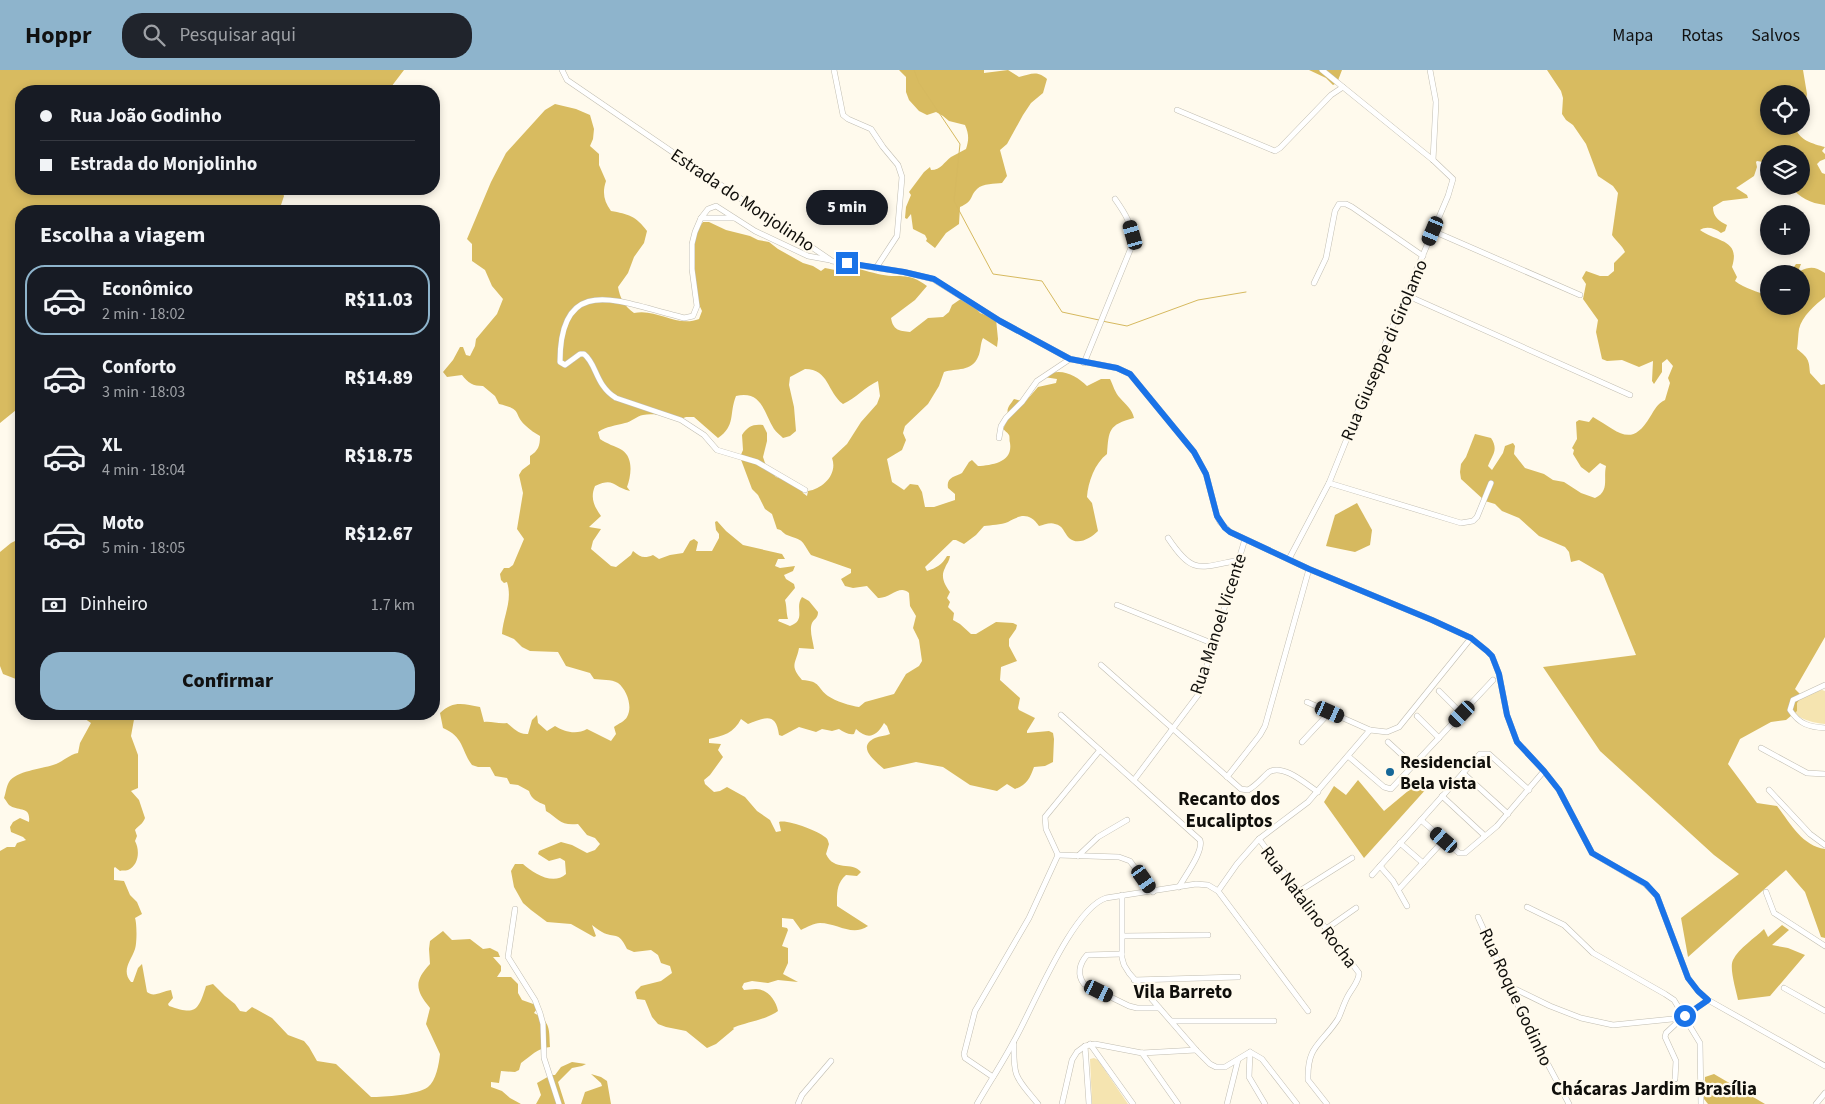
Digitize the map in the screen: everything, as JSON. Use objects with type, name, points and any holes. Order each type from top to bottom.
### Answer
[{"type":"street","name":"Estrada do Monjolinho","points":[[562,70],[567,80],[832,261],[918,274],[934,279],[1000,321],[1070,359],[1117,368],[1130,374],[1194,452],[1206,474],[1220,522],[1230,532],[1309,569],[1471,638],[1492,656],[1499,674],[1507,715],[1517,742],[1544,771],[1564,799],[1592,853],[1646,884],[1657,896],[1682,966],[1698,991],[1708,1000],[1825,1066]]},
{"type":"street","points":[[834,70],[843,115],[871,129],[882,147],[898,165],[902,177],[897,236],[876,268]]},
{"type":"street","name":"Rua Giuseppe di Girolamo","points":[[1289,559],[1328,482],[1454,182],[1452,177],[1433,160],[1322,70]]},
{"type":"street","points":[[1430,70],[1436,102],[1433,160]]},
{"type":"street","points":[[1176,110],[1275,150],[1280,148],[1331,95],[1343,87]]},
{"type":"street","points":[[1084,362],[1133,243],[1133,235],[1128,220],[1115,199]]},
{"type":"street","points":[[1314,283],[1326,258],[1335,211],[1339,204],[1346,204],[1352,207],[1423,256]]},
{"type":"street","points":[[805,490],[757,462],[717,450],[704,434],[681,420],[609,394],[603,387],[589,359],[584,354],[580,354],[565,365],[560,362],[562,339],[567,320],[576,307],[594,299],[613,300],[684,318],[695,313],[697,306],[692,269],[692,244],[701,218],[712,206],[719,208],[755,231],[808,256],[832,261]]},
{"type":"street","points":[[701,218],[734,218]]},
{"type":"street","points":[[1433,231],[1580,295]]},
{"type":"street","points":[[1406,295],[1630,395]]},
{"type":"street","points":[[999,438],[1001,426],[1006,418],[1022,402],[1037,381],[1070,359]]},
{"type":"street","points":[[1328,482],[1461,524],[1473,521],[1478,517],[1491,483]]},
{"type":"street","points":[[1168,538],[1183,559],[1194,566],[1239,560]]},
{"type":"street","name":"Rua Manoel Vicente","points":[[1134,780],[1198,695],[1245,539]]},
{"type":"street","points":[[1227,777],[1265,726],[1309,569]]},
{"type":"street","points":[[1117,606],[1214,644]]},
{"type":"street","points":[[1307,702],[1370,730],[1387,732],[1399,727],[1471,638]]},
{"type":"street","points":[[1102,665],[1241,789],[1248,790],[1273,770],[1282,770],[1318,792]]},
{"type":"street","points":[[1348,756],[1386,789],[1393,788],[1493,680]]},
{"type":"street","points":[[1825,685],[1793,700],[1790,710],[1795,717],[1808,726],[1825,728]]},
{"type":"street","points":[[1439,691],[1462,714]]},
{"type":"street","points":[[1302,742],[1330,712]]},
{"type":"street","points":[[1061,715],[1200,840],[1200,851],[1179,887]]},
{"type":"street","points":[[1417,716],[1439,738]]},
{"type":"street","points":[[1218,891],[1237,864],[1259,839],[1303,806],[1318,792],[1370,730]]},
{"type":"street","points":[[1388,742],[1414,766]]},
{"type":"street","points":[[1761,748],[1807,773],[1825,774]]},
{"type":"street","points":[[993,1078],[965,1058],[964,1054],[973,1015],[1029,918],[1058,855],[1046,829],[1045,817],[1100,750]]},
{"type":"street","points":[[1372,875],[1480,754],[1486,753],[1529,790]]},
{"type":"street","points":[[1421,820],[1459,853],[1463,854],[1508,814],[1544,771]]},
{"type":"street","points":[[1463,773],[1508,814]]},
{"type":"street","points":[[1769,790],[1810,834],[1825,845]]},
{"type":"street","points":[[1442,796],[1485,836]]},
{"type":"street","points":[[1078,856],[1098,837],[1127,820]]},
{"type":"street","name":"Rua Natalino Rocha","points":[[1259,839],[1357,970],[1359,976],[1338,1019],[1314,1047],[1309,1062],[1308,1080],[1327,1104]]},
{"type":"street","points":[[1399,889],[1444,840]]},
{"type":"street","points":[[1400,843],[1423,863]]},
{"type":"street","points":[[1058,855],[1119,857],[1130,861],[1153,892]]},
{"type":"street","points":[[1298,892],[1352,858]]},
{"type":"street","points":[[1380,866],[1399,889],[1407,906]]},
{"type":"street","points":[[977,1104],[1015,1040],[1055,959],[1088,909],[1099,900],[1179,887],[1205,884],[1211,886],[1218,891],[1308,1010]]},
{"type":"street","points":[[1766,892],[1774,912],[1825,946]]},
{"type":"street","points":[[1122,895],[1122,954],[1124,965],[1134,980],[1205,1060],[1216,1067],[1225,1067],[1250,1052]]},
{"type":"street","points":[[1527,907],[1564,925],[1593,953],[1674,1000],[1700,1043],[1701,1104]]},
{"type":"street","points":[[1326,929],[1356,908]]},
{"type":"street","points":[[515,909],[508,957],[535,1000],[540,1013],[543,1024],[544,1058],[559,1104]]},
{"type":"street","name":"Rua Roque Godinho","points":[[1478,917],[1538,1048],[1569,1104]]},
{"type":"street","points":[[1123,936],[1208,935]]},
{"type":"street","points":[[1122,954],[1087,955],[1079,976],[1084,984],[1130,1006],[1137,1008],[1159,1008]]},
{"type":"street","points":[[1134,980],[1238,977]]},
{"type":"street","points":[[1509,986],[1550,1006],[1580,1018],[1603,1024],[1624,1024],[1684,1017]]},
{"type":"street","points":[[1784,988],[1825,1011]]},
{"type":"street","points":[[1674,1079],[1676,1061],[1665,1037],[1666,1033],[1708,1000]]},
{"type":"street","points":[[1172,1021],[1274,1021]]},
{"type":"street","points":[[1015,1040],[1013,1065],[1015,1072],[1025,1089],[1038,1104]]},
{"type":"street","points":[[1062,1104],[1072,1060],[1077,1052],[1088,1045],[1142,1053],[1196,1050]]},
{"type":"street","points":[[1088,1045],[1088,1104]]},
{"type":"street","points":[[1088,1045],[1133,1104]]},
{"type":"street","points":[[1250,1052],[1249,1077],[1264,1104]]},
{"type":"street","points":[[1250,1052],[1259,1055],[1297,1104]]},
{"type":"street","points":[[1142,1053],[1178,1104]]},
{"type":"street","points":[[1227,1104],[1238,1060]]},
{"type":"street","points":[[798,1104],[802,1095],[831,1061]]},
{"type":"street","points":[[1816,1104],[1825,1093]]},
{"type":"shaded area","points":[[0,70],[404,70],[393,85],[15,85],[15,195],[284,196],[281,205],[15,205],[15,411],[0,423]]},
{"type":"shaded area","points":[[899,70],[984,70],[984,73],[1008,70],[1019,77],[1040,74],[1047,79],[1043,93],[1031,103],[1007,144],[1000,150],[1007,176],[1002,183],[986,185],[977,189],[969,201],[960,207],[959,224],[946,233],[935,248],[926,241],[925,235],[913,229],[911,214],[907,219],[905,218],[906,207],[911,195],[909,192],[930,167],[931,170],[937,169],[951,157],[966,149],[968,134],[965,125],[949,121],[936,112],[927,115],[919,111],[909,100],[906,92],[906,77]]},
{"type":"shaded area","points":[[1309,70],[1342,70],[1337,83],[1333,85],[1326,78]]},
{"type":"shaded area","points":[[1547,70],[1803,70],[1806,85],[1760,85],[1760,135],[1799,135],[1811,143],[1825,147],[1822,151],[1825,154],[1825,159],[1817,164],[1822,173],[1825,174],[1825,205],[1815,203],[1800,195],[1810,195],[1810,145],[1760,145],[1760,162],[1756,162],[1757,167],[1754,176],[1736,188],[1747,195],[1748,198],[1723,201],[1713,207],[1717,218],[1727,225],[1725,231],[1721,233],[1708,228],[1700,230],[1730,246],[1734,258],[1732,267],[1737,277],[1735,281],[1760,293],[1760,315],[1806,315],[1799,329],[1797,349],[1807,359],[1810,373],[1821,385],[1825,384],[1825,637],[1795,689],[1802,696],[1797,703],[1797,711],[1786,720],[1771,722],[1740,739],[1728,764],[1757,803],[1777,806],[1803,839],[1825,849],[1825,938],[1821,937],[1805,892],[1786,870],[1688,957],[1681,918],[1739,874],[1714,855],[1600,751],[1543,667],[1636,655],[1603,574],[1579,560],[1571,562],[1569,552],[1565,547],[1539,536],[1519,518],[1502,511],[1495,504],[1485,501],[1461,479],[1461,464],[1466,457],[1475,434],[1491,438],[1493,442],[1495,449],[1488,466],[1492,470],[1503,453],[1505,446],[1513,443],[1515,446],[1514,454],[1525,468],[1544,474],[1553,480],[1564,482],[1581,493],[1595,498],[1603,492],[1606,466],[1600,463],[1589,473],[1581,467],[1573,454],[1574,450],[1572,448],[1577,439],[1576,422],[1579,420],[1589,422],[1593,417],[1617,432],[1630,435],[1643,427],[1658,405],[1665,400],[1670,383],[1668,378],[1673,366],[1667,359],[1662,363],[1662,372],[1654,384],[1652,381],[1653,361],[1639,367],[1622,360],[1607,361],[1602,359],[1596,332],[1598,320],[1583,299],[1586,284],[1582,278],[1586,271],[1600,276],[1608,276],[1614,271],[1614,263],[1625,252],[1612,235],[1618,193],[1613,186],[1598,176],[1586,144],[1573,125],[1562,114],[1563,98],[1561,91]]},
{"type":"shaded area","points":[[555,104],[576,109],[590,115],[594,129],[590,146],[599,154],[599,165],[606,181],[604,197],[607,204],[611,211],[631,216],[647,231],[644,243],[618,287],[623,302],[634,313],[651,313],[683,321],[699,319],[702,311],[693,279],[694,247],[700,226],[703,222],[709,222],[726,230],[769,242],[803,263],[821,271],[825,268],[840,271],[843,267],[848,267],[885,275],[914,278],[920,281],[927,286],[915,300],[891,318],[893,325],[900,330],[910,332],[928,318],[943,317],[949,312],[952,305],[965,296],[980,313],[996,319],[997,347],[983,338],[979,355],[972,365],[963,369],[944,372],[939,386],[928,404],[905,426],[903,433],[906,440],[902,450],[887,459],[892,482],[904,490],[910,484],[918,485],[922,492],[925,507],[934,507],[955,500],[955,494],[948,488],[948,482],[962,473],[972,460],[978,466],[990,465],[1005,458],[1010,449],[1008,433],[1003,429],[1009,416],[1008,407],[1014,399],[1025,402],[1038,387],[1056,383],[1057,379],[1044,377],[1050,374],[1056,372],[1067,373],[1078,378],[1087,386],[1101,379],[1110,379],[1117,394],[1134,418],[1119,423],[1112,430],[1108,439],[1107,454],[1099,462],[1091,479],[1087,497],[1092,503],[1098,531],[1092,536],[1076,541],[1069,538],[1058,525],[1051,523],[1039,526],[1032,518],[1020,516],[1005,523],[984,526],[964,544],[953,540],[925,567],[927,571],[933,569],[941,564],[947,556],[950,556],[943,575],[945,584],[950,592],[947,598],[950,602],[948,607],[954,613],[953,620],[971,634],[976,634],[996,622],[1017,625],[1009,639],[1009,646],[1017,661],[1001,667],[1000,680],[1020,698],[1019,710],[1035,718],[1027,733],[1049,731],[1053,733],[1053,762],[1045,766],[1034,767],[1025,783],[1015,789],[1007,784],[997,791],[970,785],[943,767],[916,762],[884,769],[869,754],[867,746],[875,738],[890,734],[884,723],[875,734],[868,736],[856,729],[854,734],[852,734],[839,729],[832,731],[822,729],[816,732],[799,727],[782,736],[779,735],[775,722],[772,719],[768,718],[748,724],[741,719],[735,728],[728,733],[709,739],[709,743],[721,744],[718,750],[723,757],[704,780],[705,784],[714,792],[727,787],[745,797],[757,811],[770,820],[776,832],[781,831],[779,822],[789,822],[816,832],[826,838],[829,844],[826,854],[829,859],[838,865],[853,867],[861,872],[857,876],[846,875],[840,882],[837,906],[868,926],[862,929],[850,930],[820,923],[801,930],[793,919],[782,918],[782,927],[788,930],[782,946],[788,948],[788,963],[783,974],[798,982],[778,980],[768,983],[752,981],[744,983],[742,987],[744,990],[760,989],[767,993],[773,999],[778,1011],[733,1028],[716,1044],[707,1048],[686,1031],[658,1024],[652,1017],[645,1000],[637,999],[635,992],[641,986],[661,981],[672,973],[670,966],[661,963],[658,955],[651,950],[634,952],[627,949],[619,937],[606,934],[592,925],[596,936],[594,937],[571,924],[547,922],[523,903],[514,887],[511,871],[515,864],[523,864],[543,877],[555,879],[566,874],[565,861],[560,858],[549,861],[538,854],[539,851],[561,842],[572,845],[587,853],[595,850],[600,844],[595,838],[587,835],[578,824],[563,823],[546,811],[545,805],[533,798],[529,791],[518,785],[510,784],[507,778],[495,776],[490,767],[472,765],[459,740],[455,735],[443,728],[440,713],[449,706],[459,704],[480,707],[484,722],[507,723],[516,731],[525,734],[528,734],[532,720],[537,715],[538,723],[547,731],[555,726],[571,732],[587,729],[611,741],[616,734],[614,727],[625,720],[629,713],[628,699],[618,683],[594,679],[590,673],[566,666],[558,652],[530,651],[522,647],[514,639],[502,634],[509,589],[507,582],[504,583],[501,580],[500,574],[504,568],[509,568],[513,565],[524,539],[517,529],[523,493],[519,475],[530,464],[530,456],[538,448],[540,436],[522,422],[515,410],[499,404],[495,396],[483,386],[471,384],[462,375],[447,377],[443,372],[453,360],[460,347],[463,347],[466,355],[470,356],[476,339],[497,314],[503,299],[492,286],[485,270],[472,261],[472,244],[467,239],[491,182],[506,153],[545,110]],"holes":[[[805,369],[813,370],[823,377],[843,404],[878,381],[880,396],[877,404],[861,422],[847,444],[832,458],[833,470],[828,480],[814,490],[808,491],[807,496],[803,493],[800,485],[776,477],[766,466],[763,457],[767,441],[767,433],[763,425],[751,426],[742,435],[743,450],[740,457],[752,489],[758,495],[765,509],[772,514],[777,529],[802,542],[811,555],[851,569],[851,573],[841,579],[845,586],[853,588],[867,586],[878,598],[902,590],[909,593],[910,606],[916,616],[913,628],[919,640],[922,661],[919,666],[906,674],[894,694],[865,702],[859,707],[831,698],[816,683],[802,680],[796,671],[794,664],[799,648],[814,649],[811,626],[818,612],[809,601],[802,597],[799,605],[798,620],[790,626],[778,621],[779,619],[788,619],[785,600],[795,588],[794,584],[786,579],[784,575],[793,571],[795,566],[780,568],[775,566],[778,559],[785,559],[782,554],[743,545],[717,521],[715,522],[719,538],[712,551],[696,551],[698,542],[694,539],[690,541],[683,553],[659,559],[653,555],[642,557],[633,551],[631,555],[616,567],[611,566],[591,549],[593,541],[601,529],[589,527],[601,516],[594,502],[595,486],[606,482],[630,491],[627,487],[630,478],[630,462],[626,453],[600,439],[598,432],[608,427],[652,414],[678,420],[694,417],[718,438],[730,424],[736,396],[745,395],[751,396],[761,404],[774,429],[783,438],[790,436],[796,431],[794,407],[789,385],[790,377]]]},
{"type":"shaded area","points":[[1810,268],[1818,269],[1825,273],[1825,297],[1810,310]]},
{"type":"shaded area","points":[[1357,503],[1372,530],[1370,545],[1355,552],[1326,546],[1335,515]]},
{"type":"shaded area","points":[[15,541],[15,679],[3,674],[0,666],[0,552]]},
{"type":"shaded area","points":[[1822,690],[1825,691],[1825,724],[1809,721],[1794,712],[1793,707],[1798,699]]},
{"type":"shaded area","points":[[87,720],[134,720],[131,736],[138,755],[138,788],[131,791],[139,800],[145,818],[135,830],[138,857],[134,865],[127,870],[120,871],[114,868],[114,880],[124,881],[142,914],[135,918],[136,946],[127,969],[128,978],[131,982],[133,982],[138,968],[142,964],[147,992],[155,994],[171,990],[173,998],[168,1004],[169,1006],[185,1010],[194,1009],[198,1006],[206,986],[213,984],[240,1011],[246,1012],[252,1007],[272,1018],[288,1035],[304,1041],[317,1061],[336,1064],[371,1097],[400,1095],[423,1090],[428,1087],[435,1077],[439,1063],[440,1054],[426,1024],[430,1008],[421,996],[418,986],[421,976],[430,964],[430,941],[443,931],[452,940],[470,939],[483,949],[490,948],[498,952],[500,957],[493,957],[501,966],[501,971],[497,977],[511,977],[518,984],[518,993],[522,1000],[539,1006],[534,1013],[544,1020],[548,1027],[550,1047],[534,1053],[521,1063],[519,1070],[515,1072],[501,1071],[499,1083],[491,1082],[491,1087],[502,1091],[521,1104],[0,1104],[0,851],[7,847],[15,847],[17,843],[26,840],[11,832],[10,827],[13,822],[20,818],[29,822],[26,811],[9,805],[4,798],[7,786],[12,778],[29,771],[53,765],[78,753],[80,743],[91,723]]},
{"type":"shaded area","points":[[1358,780],[1384,811],[1414,786],[1427,788],[1364,858],[1324,802],[1334,786],[1346,795]]},
{"type":"shaded area","points":[[1782,925],[1789,930],[1772,945],[1788,948],[1805,955],[1770,996],[1738,1000],[1732,974],[1733,960],[1743,947],[1764,929],[1768,937]]},
{"type":"shaded area","points":[[1090,1059],[1098,1060],[1128,1104],[1092,1104]]},
{"type":"shaded area","points":[[572,1062],[586,1064],[572,1068],[558,1082],[565,1104],[536,1104],[541,1095],[537,1083],[551,1075],[555,1075],[561,1067]]},
{"type":"shaded area","points":[[591,1074],[607,1081],[611,1104],[581,1104],[585,1092],[602,1086]]},
{"type":"shaded area","points":[[1714,1074],[1765,1104],[1708,1104],[1704,1099],[1705,1077]]},
{"type":"waterway","points":[[914,70],[919,83],[960,144],[954,201],[993,274],[1042,281],[1062,312],[1099,320]]},
{"type":"waterway","points":[[1102,321],[1127,326],[1198,300],[1246,292]]},
{"type":"place","name":"Residencial Bela vista","points":[[1390,772]]},
{"type":"district","name":"Recanto dos Eucaliptos","points":[[1229,809]]},
{"type":"district","name":"Vila Barreto","points":[[1183,991]]},
{"type":"district","name":"Chácaras Jardim Brasília","points":[[1654,1088]]},
{"type":"route","points":[[847,263],[918,274],[934,279],[1000,321],[1070,359],[1117,368],[1130,374],[1194,452],[1206,474],[1217,516],[1230,532],[1309,569],[1471,638],[1487,651],[1492,656],[1499,674],[1507,715],[1517,742],[1559,790],[1592,853],[1646,884],[1661,903],[1682,966],[1688,978],[1708,1000],[1685,1016]]}]
